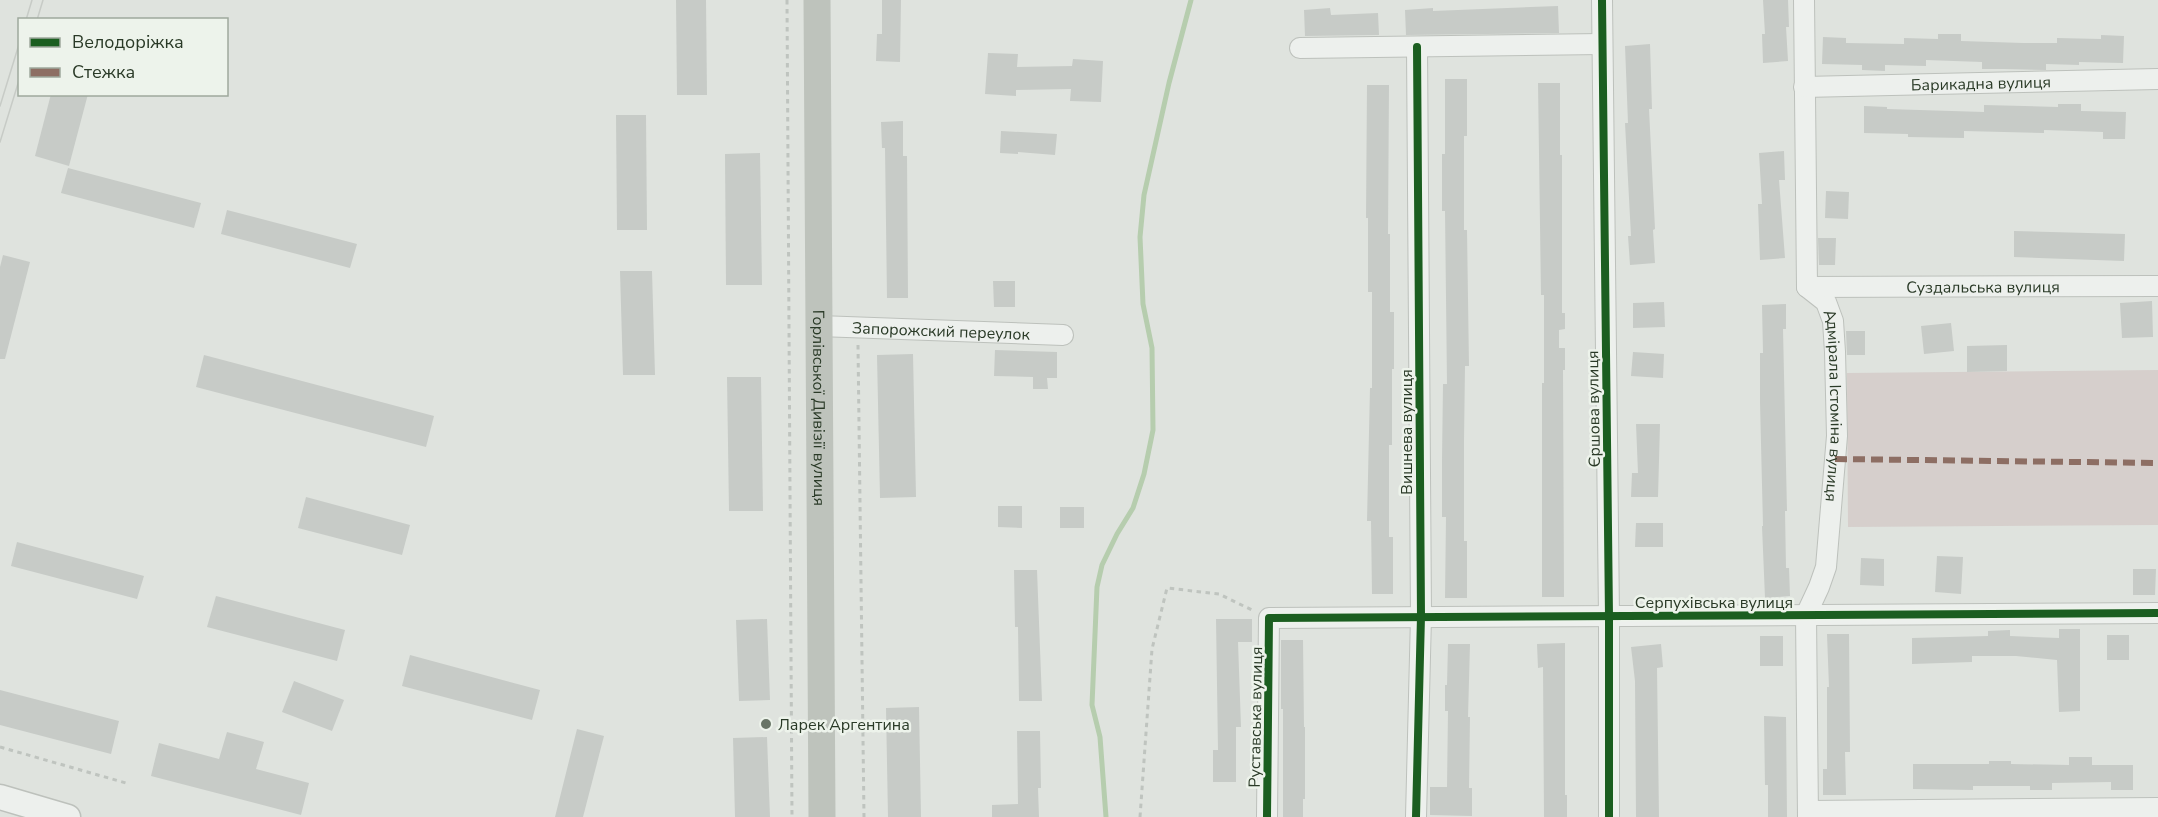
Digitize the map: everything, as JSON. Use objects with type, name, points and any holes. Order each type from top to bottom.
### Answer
[{"type":"main road","name":"Горлівської Дивізії вулиця","points":[[817,0],[822,817]]},
{"type":"street","name":"Єршова вулиця","points":[[1602,0],[1609,817]]},
{"type":"street","name":"Адмірала Істоміна вулиця","points":[[1804,0],[1807,287],[1826,302],[1833,321],[1837,436],[1826,567],[1806,615],[1808,814]]},
{"type":"street","points":[[1300,48],[1602,44]]},
{"type":"street","name":"Вишнева вулиця","points":[[1416,817],[1421,616],[1417,46]]},
{"type":"street","name":"Барикадна вулиця","points":[[1804,87],[2158,80]]},
{"type":"street","name":"Суздальська вулиця","points":[[1807,287],[2158,286]]},
{"type":"street","name":"Запорожский переулок","points":[[819,326],[1063,335]]},
{"type":"street","name":"Серпухівська вулиця","points":[[1269,618],[2158,613]]},
{"type":"street","name":"Руставська вулиця","points":[[1267,817],[1269,618]]},
{"type":"street","points":[[0,798],[68,817]]},
{"type":"street","points":[[1808,814],[2158,808]]},
{"type":"path","points":[[787,0],[792,817]]},
{"type":"path","points":[[858,327],[864,817]]},
{"type":"path","points":[[1140,817],[1152,649],[1167,588],[1219,594],[1269,618]]},
{"type":"path","points":[[0,747],[126,783]]},
{"type":"shaded area","points":[[2158,370],[2158,525],[1848,527],[1847,373]]},
{"type":"building","points":[[676,0],[706,0],[707,95],[677,95]]},
{"type":"building","points":[[882,0],[901,0],[900,62],[876,61],[877,34],[882,34]]},
{"type":"building","points":[[1763,0],[1788,0],[1789,27],[1786,27],[1788,61],[1763,63],[1762,34],[1765,34]]},
{"type":"building","points":[[1558,6],[1559,33],[1406,35],[1405,10]]},
{"type":"building","points":[[1330,8],[1331,15],[1378,13],[1379,35],[1305,36],[1304,10]]},
{"type":"building","points":[[1938,34],[1961,34],[1961,41],[2023,43],[2057,43],[2057,38],[2101,39],[2101,35],[2124,36],[2123,63],[2046,64],[2046,70],[1982,69],[1982,62],[1926,60],[1926,66],[1885,65],[1885,71],[1862,70],[1862,65],[1822,64],[1823,37],[1846,38],[1846,43],[1904,44],[1904,38],[1938,39]]},
{"type":"building","points":[[1650,44],[1652,109],[1649,109],[1655,263],[1630,265],[1625,46]]},
{"type":"building","points":[[988,53],[1018,54],[1017,67],[1072,66],[1073,59],[1103,61],[1101,102],[1070,101],[1071,89],[1016,90],[1016,96],[985,94]]},
{"type":"building","points":[[1445,79],[1467,79],[1467,136],[1464,136],[1464,230],[1467,230],[1469,366],[1465,366],[1464,541],[1467,541],[1467,598],[1445,598],[1446,517],[1442,517],[1442,460],[1443,384],[1447,384],[1442,154],[1445,154]]},
{"type":"building","points":[[1538,83],[1560,83],[1562,313],[1565,313],[1565,329],[1559,330],[1559,348],[1565,348],[1565,370],[1563,370],[1564,597],[1542,597],[1544,295],[1541,295]]},
{"type":"building","points":[[1367,85],[1389,85],[1388,234],[1390,234],[1390,312],[1394,312],[1394,369],[1392,369],[1392,445],[1389,445],[1389,537],[1393,537],[1393,594],[1372,594],[1371,521],[1367,521],[1370,388],[1372,388],[1372,292],[1368,292],[1368,218],[1366,218]]},
{"type":"building","points":[[50,96],[87,96],[69,166],[35,156]]},
{"type":"building","points":[[2058,104],[2081,104],[2081,111],[2126,112],[2125,139],[2103,139],[2103,132],[2044,130],[2044,133],[1964,131],[1964,138],[1864,133],[1864,106],[1887,107],[1887,109],[1984,112],[1984,105],[2058,107]]},
{"type":"building","points":[[616,115],[646,115],[647,230],[617,230]]},
{"type":"building","points":[[903,121],[903,156],[907,156],[908,298],[887,298],[885,148],[882,148],[881,122]]},
{"type":"building","points":[[1001,131],[1057,134],[1055,155],[1000,153]]},
{"type":"building","points":[[1784,151],[1785,180],[1779,180],[1785,258],[1760,260],[1758,204],[1762,204],[1759,153]]},
{"type":"building","points":[[760,153],[762,285],[726,285],[725,154]]},
{"type":"building","points":[[68,168],[201,203],[194,228],[61,193]]},
{"type":"building","points":[[1826,191],[1849,192],[1848,219],[1825,218]]},
{"type":"building","points":[[227,210],[357,244],[350,268],[221,234]]},
{"type":"building","points":[[2014,231],[2125,234],[2124,261],[2014,257]]},
{"type":"building","points":[[1818,238],[1836,238],[1835,265],[1819,265]]},
{"type":"building","points":[[3,255],[30,262],[5,359],[0,359],[0,267]]},
{"type":"building","points":[[620,271],[652,271],[655,375],[623,375]]},
{"type":"building","points":[[993,281],[1015,281],[1015,307],[994,307]]},
{"type":"building","points":[[2152,301],[2153,337],[2122,338],[2120,303]]},
{"type":"building","points":[[1664,302],[1665,327],[1633,328],[1633,303]]},
{"type":"building","points":[[1786,304],[1786,329],[1783,329],[1787,511],[1785,511],[1786,568],[1789,568],[1790,596],[1765,598],[1760,402],[1760,353],[1763,353],[1762,305]]},
{"type":"building","points":[[1951,323],[1954,351],[1924,354],[1921,326]]},
{"type":"building","points":[[1846,331],[1865,331],[1865,355],[1847,355]]},
{"type":"building","points":[[2007,345],[2007,371],[1967,372],[1967,346]]},
{"type":"building","points":[[995,350],[1057,352],[1057,378],[1047,378],[1048,389],[1033,389],[1033,377],[994,376]]},
{"type":"building","points":[[1633,352],[1664,354],[1663,378],[1631,376]]},
{"type":"building","points":[[913,354],[916,497],[880,498],[877,355]]},
{"type":"building","points":[[204,355],[434,416],[426,447],[196,387]]},
{"type":"building","points":[[727,377],[761,377],[763,511],[729,511]]},
{"type":"building","points":[[1636,424],[1660,424],[1658,497],[1631,497],[1632,473],[1638,473]]},
{"type":"building","points":[[306,497],[410,525],[402,555],[298,528]]},
{"type":"building","points":[[998,506],[1022,506],[1022,528],[998,527]]},
{"type":"building","points":[[1060,507],[1084,507],[1084,528],[1060,528]]},
{"type":"building","points":[[1636,523],[1663,523],[1663,547],[1635,547]]},
{"type":"building","points":[[17,542],[144,576],[137,599],[11,566]]},
{"type":"building","points":[[1937,556],[1963,557],[1961,594],[1935,592]]},
{"type":"building","points":[[1861,558],[1884,559],[1884,586],[1860,585]]},
{"type":"building","points":[[2133,569],[2156,569],[2155,595],[2133,595]]},
{"type":"building","points":[[1014,570],[1037,570],[1042,701],[1019,701],[1018,627],[1015,627]]},
{"type":"building","points":[[216,596],[345,630],[337,661],[207,627]]},
{"type":"building","points":[[767,619],[770,700],[739,701],[736,620]]},
{"type":"building","points":[[1216,619],[1252,619],[1252,642],[1238,642],[1241,727],[1236,727],[1236,782],[1213,782],[1213,750],[1218,750]]},
{"type":"building","points":[[2059,629],[2080,629],[2080,711],[2059,712],[2057,660],[2016,656],[1972,656],[1972,662],[1912,664],[1912,638],[1988,636],[1988,631],[2010,630],[2010,636],[2059,638]]},
{"type":"building","points":[[1827,634],[1849,634],[1850,752],[1845,752],[1846,795],[1823,795],[1823,769],[1827,769],[1827,687],[1829,687]]},
{"type":"building","points":[[2107,635],[2129,635],[2129,660],[2107,660]]},
{"type":"building","points":[[1760,636],[1783,636],[1783,666],[1760,666]]},
{"type":"building","points":[[1281,640],[1303,640],[1305,799],[1303,799],[1303,817],[1283,817]]},
{"type":"building","points":[[1565,643],[1567,817],[1544,817],[1543,667],[1538,668],[1537,644]]},
{"type":"building","points":[[1448,644],[1470,644],[1468,717],[1470,717],[1469,788],[1472,788],[1472,816],[1430,815],[1430,787],[1447,787],[1448,711],[1445,711],[1445,685],[1447,685]]},
{"type":"building","points":[[1661,644],[1663,667],[1657,668],[1659,817],[1636,817],[1635,681],[1631,647]]},
{"type":"building","points":[[410,655],[540,690],[532,720],[402,686]]},
{"type":"building","points":[[294,681],[344,700],[332,731],[282,712]]},
{"type":"building","points":[[0,690],[119,721],[111,754],[0,725]]},
{"type":"building","points":[[919,707],[921,817],[888,817],[886,708]]},
{"type":"building","points":[[1764,716],[1786,717],[1787,817],[1768,817]]},
{"type":"building","points":[[577,729],[604,736],[583,817],[555,817]]},
{"type":"building","points":[[1017,731],[1040,731],[1039,817],[992,817],[992,805],[1018,804]]},
{"type":"building","points":[[227,732],[264,742],[256,769],[309,783],[301,815],[151,776],[159,743],[219,759]]},
{"type":"building","points":[[767,737],[770,817],[735,817],[733,738]]},
{"type":"building","points":[[2069,757],[2092,757],[2092,765],[2133,765],[2133,790],[2111,790],[2111,782],[2052,783],[2052,790],[2030,790],[2030,786],[1973,786],[1973,790],[1913,789],[1913,764],[1989,764],[1989,761],[2011,761],[2011,764],[2069,765]]},
{"type":"waterway","points":[[1106,817],[1100,737],[1092,705],[1097,587],[1102,565],[1133,508],[1144,474],[1153,430],[1152,348],[1143,304],[1140,237],[1144,195],[1169,83],[1191,0]]},
{"type":"tram line","points":[[27,18],[32,0]]},
{"type":"tram line","points":[[38,18],[43,0]]},
{"type":"tram line","points":[[0,106],[18,48]]},
{"type":"tram line","points":[[0,142],[18,84]]},
{"type":"marked path","points":[[1835,459],[2158,463]]},
{"type":"cycle path","points":[[1602,0],[1609,817]]},
{"type":"cycle path","points":[[1416,817],[1421,616],[1417,47]]},
{"type":"cycle path","points":[[1267,817],[1269,618],[2158,613]]},
{"type":"place","name":"Ларек Аргентина","points":[[766,724]]}]
